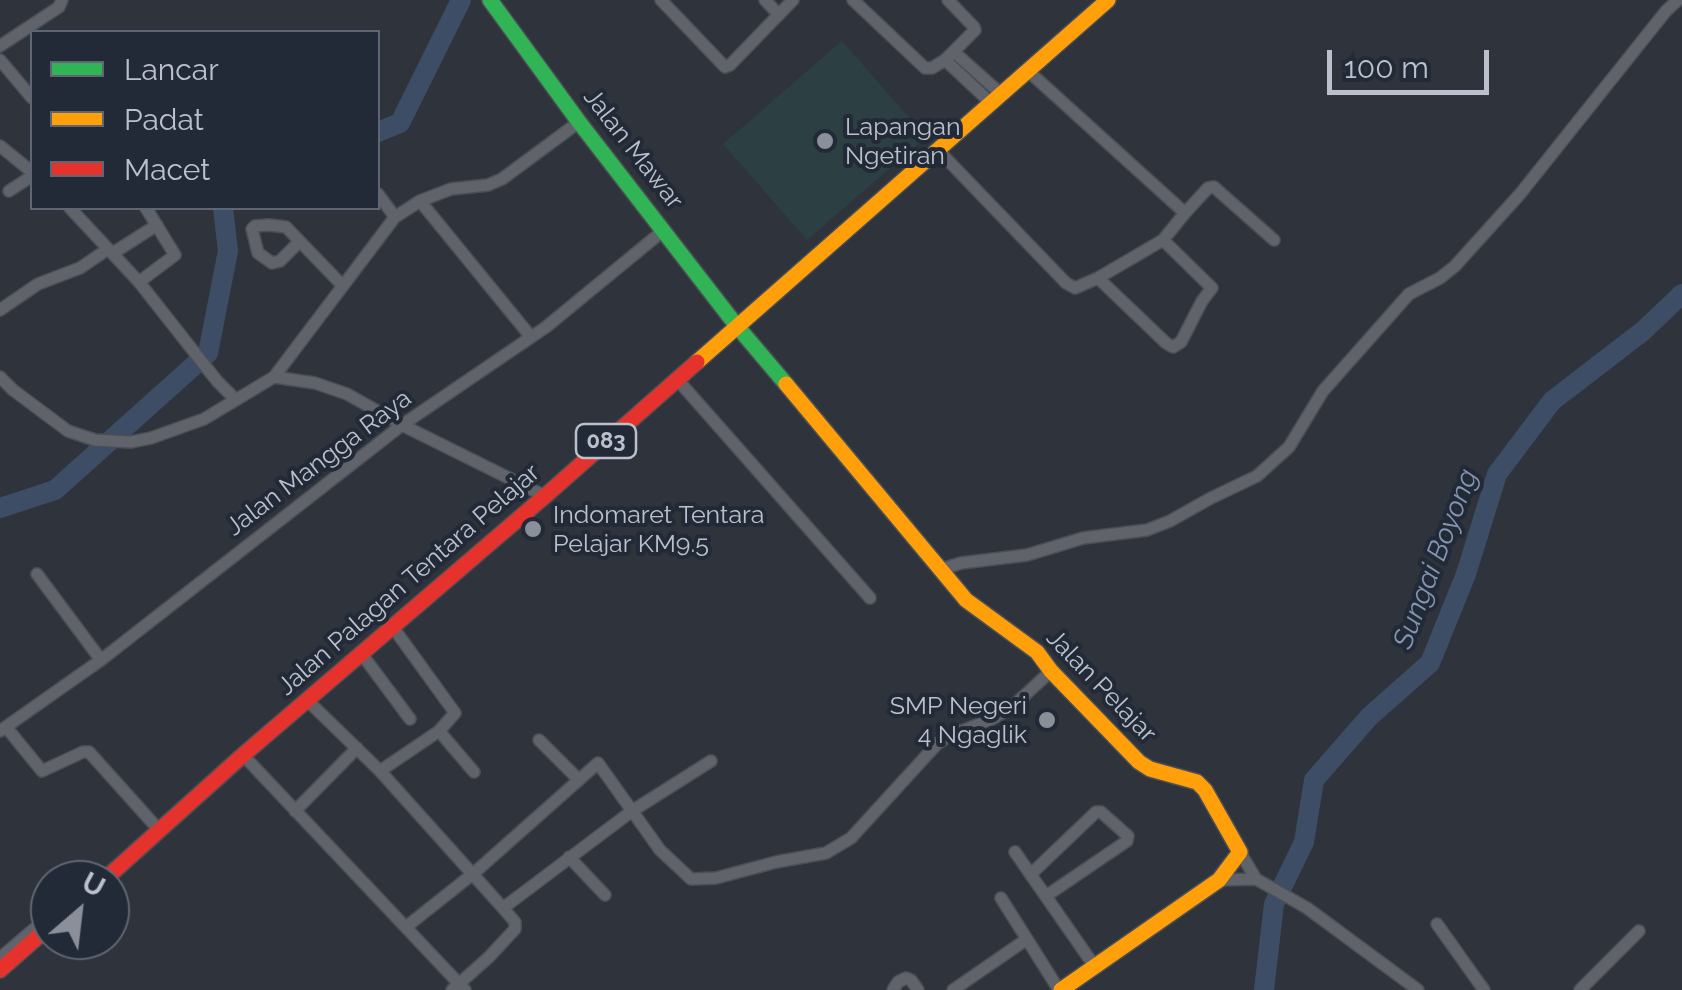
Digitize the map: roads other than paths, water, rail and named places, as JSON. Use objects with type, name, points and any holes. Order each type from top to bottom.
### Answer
[{"type":"main road","name":"Jalan Palagan Tentara Pelajar","points":[[126,860],[1108,0]]},
{"type":"main road","name":"Jalan Mawar","points":[[491,1],[578,122],[736,325]]},
{"type":"main road","name":"Jalan Pelajar","points":[[736,325],[966,600],[1038,652],[1051,671],[1139,762],[1150,769],[1197,782],[1240,852]]},
{"type":"main road","points":[[1060,990],[1220,880],[1240,852]]},
{"type":"main road","points":[[0,970],[30,944]]},
{"type":"street","points":[[0,46],[30,30],[58,8],[62,0]]},
{"type":"street","points":[[661,0],[724,67],[730,66],[794,0]]},
{"type":"street","points":[[765,0],[778,15]]},
{"type":"street","points":[[853,0],[925,68],[932,68],[950,56],[974,30],[948,0]]},
{"type":"street","points":[[939,570],[962,563],[1027,555],[1083,538],[1147,530],[1256,476],[1288,447],[1322,391],[1409,294],[1455,266],[1520,194],[1678,0]]},
{"type":"street","points":[[950,56],[995,98]]},
{"type":"street","points":[[0,60],[30,96]]},
{"type":"street","points":[[1027,70],[1185,213]]},
{"type":"street","points":[[0,377],[68,431],[94,440],[130,442],[152,438],[204,419],[274,376],[395,217],[420,201],[451,189],[488,185],[502,179],[578,122]]},
{"type":"street","points":[[0,146],[30,172]]},
{"type":"street","points":[[937,149],[1075,288],[1164,240],[1208,188],[1214,187],[1274,240]]},
{"type":"street","points":[[9,191],[30,175]]},
{"type":"street","points":[[380,197],[395,217]]},
{"type":"street","points":[[420,201],[531,337]]},
{"type":"street","points":[[72,210],[139,282],[236,400]]},
{"type":"street","points":[[0,310],[38,284],[111,251],[154,214],[175,254],[139,282]]},
{"type":"street","name":"Jalan Mangga Raya","points":[[3,729],[101,660],[402,425],[531,337],[664,230]]},
{"type":"street","points":[[1098,278],[1166,344],[1180,342],[1212,288],[1164,240]]},
{"type":"street","points":[[299,242],[342,285]]},
{"type":"street","points":[[274,376],[346,394],[545,496]]},
{"type":"street","points":[[676,378],[870,598]]},
{"type":"street","points":[[37,574],[101,660]]},
{"type":"street","points":[[380,771],[454,717],[454,711],[392,626]]},
{"type":"street","points":[[361,654],[410,719]]},
{"type":"street","points":[[406,927],[474,873],[596,764],[600,764],[660,850],[692,879],[716,878],[826,853],[852,838],[936,744],[1012,707],[1051,671]]},
{"type":"street","points":[[243,755],[459,988],[515,929],[515,922],[380,771],[308,701]]},
{"type":"street","points":[[3,729],[42,772],[89,752],[159,830]]},
{"type":"street","points":[[439,731],[474,772]]},
{"type":"street","points":[[539,740],[579,780]]},
{"type":"street","points":[[296,811],[357,748]]},
{"type":"street","points":[[504,908],[632,811],[711,762]]},
{"type":"street","points":[[1031,874],[1096,812],[1128,836],[1127,841],[1046,896]]},
{"type":"street","points":[[1015,852],[1095,967]]},
{"type":"street","points":[[1240,852],[1260,882]]},
{"type":"street","points":[[569,857],[605,895]]},
{"type":"street","points":[[1220,880],[1260,882],[1307,908],[1418,990]]},
{"type":"street","points":[[1001,898],[1060,990]]},
{"type":"street","points":[[1436,924],[1484,990]]},
{"type":"street","points":[[1580,990],[1639,932]]},
{"type":"street","points":[[0,958],[30,934]]},
{"type":"street","points":[[0,938],[14,946]]},
{"type":"street","points":[[953,990],[1027,940]]},
{"type":"street","points":[[893,990],[906,978],[918,990]]},
{"type":"waterway","points":[[380,131],[400,123],[461,0]]},
{"type":"waterway","points":[[0,508],[55,490],[208,353],[228,251],[223,210]]},
{"type":"waterway","name":"Sungai Boyong","points":[[1264,990],[1274,904],[1304,842],[1314,780],[1369,717],[1430,663],[1466,574],[1497,474],[1552,401],[1643,331],[1682,294]]},
{"type":"place","name":"Lapangan Ngetiran","points":[[825,141]]},
{"type":"place","name":"Indomaret Tentara Pelajar KM9.5","points":[[533,529]]},
{"type":"place","name":"SMP Negeri 4 Ngaglik","points":[[1047,720]]}]
